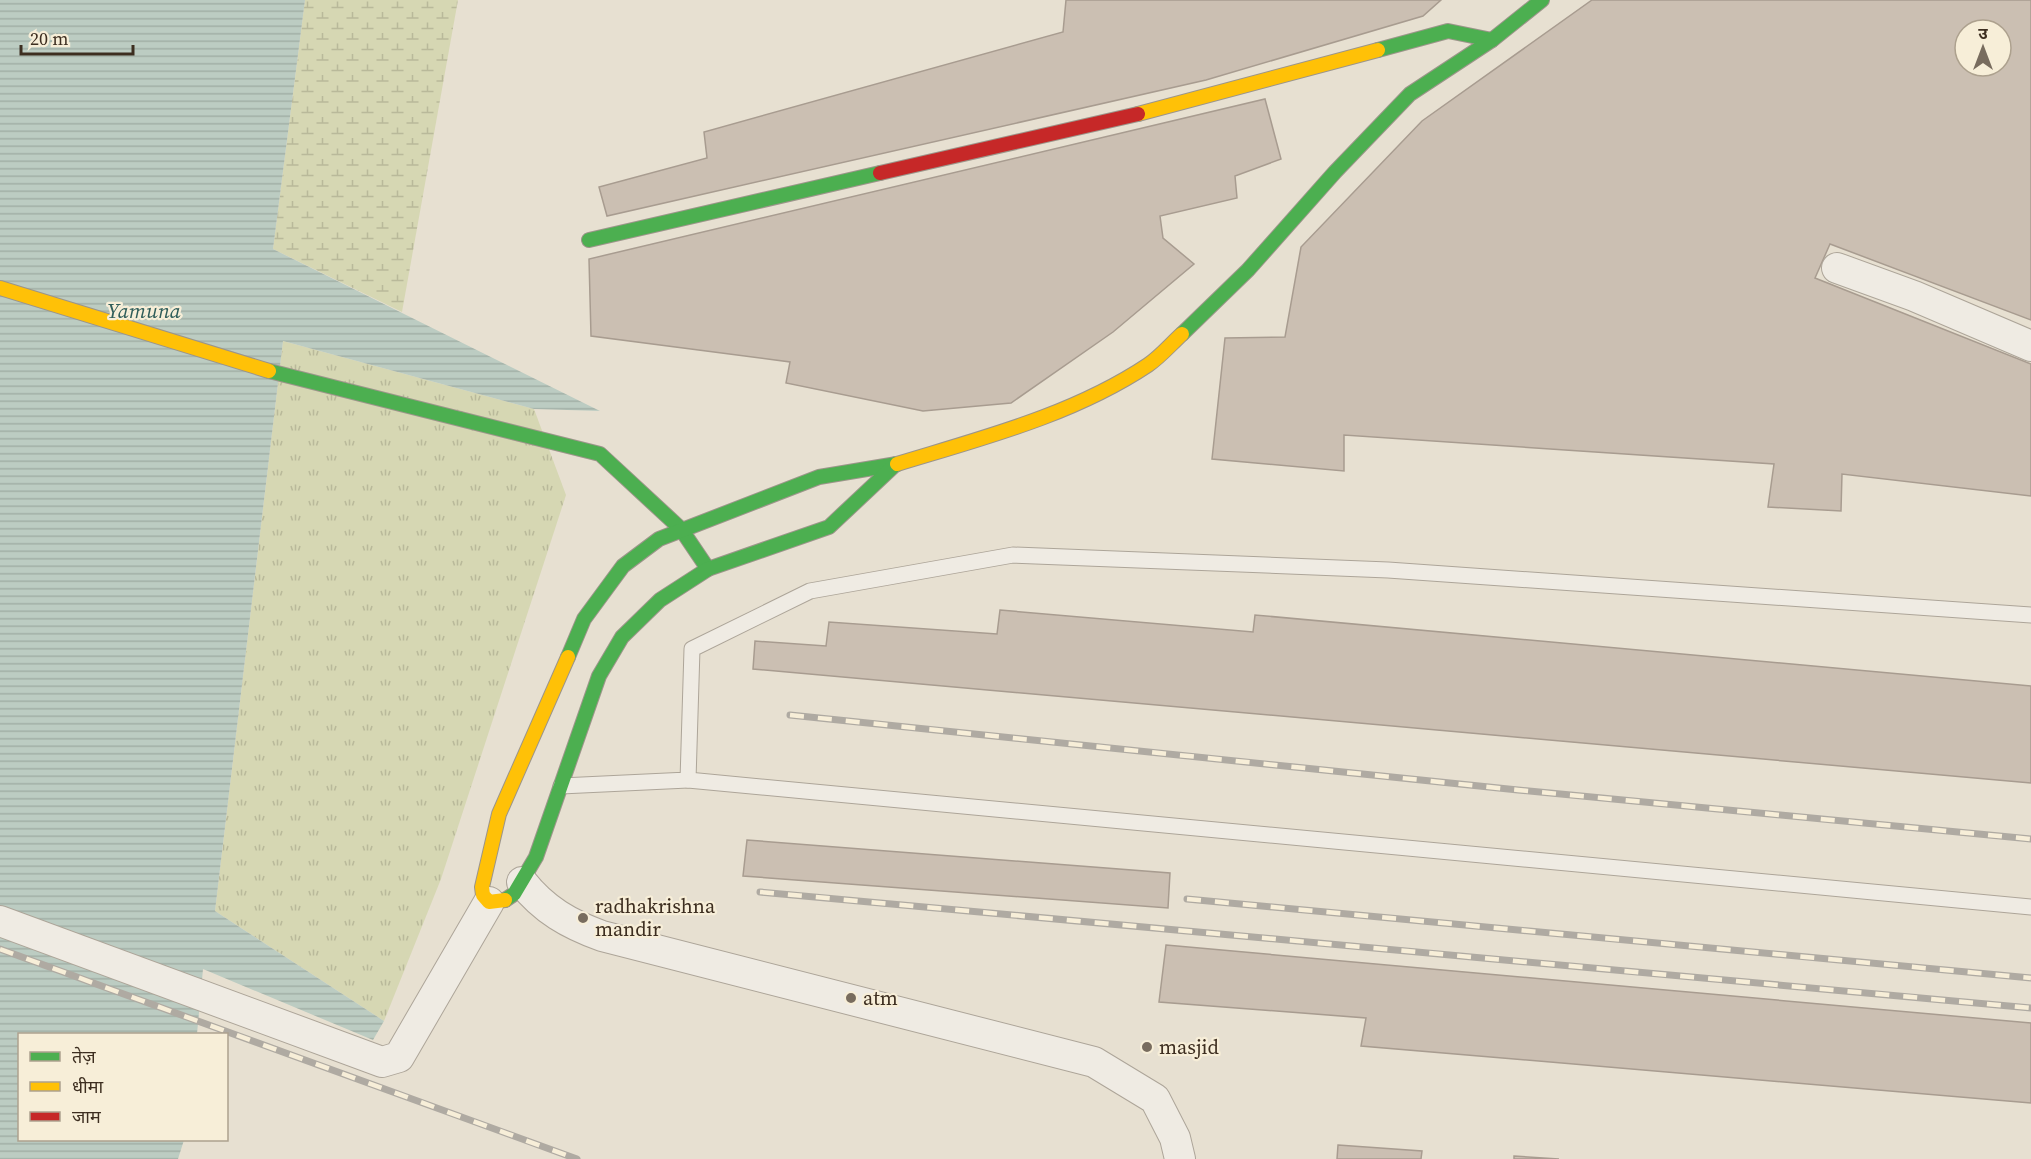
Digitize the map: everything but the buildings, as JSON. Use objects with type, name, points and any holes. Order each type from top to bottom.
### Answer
[{"type":"main road","points":[[896,464],[828,527],[708,569],[660,600],[622,637],[599,675],[536,857],[514,894],[502,902],[489,902],[483,896],[482,887],[499,814],[563,694],[584,619],[623,566],[659,539],[681,529],[819,477],[896,464],[995,434],[1094,397],[1150,364],[1248,270],[1335,172],[1410,94],[1492,40],[1542,0]]},
{"type":"main road","points":[[589,240],[1181,104],[1449,31],[1492,40]]},
{"type":"main road","points":[[0,288],[248,366],[600,454],[681,529],[708,569]]},
{"type":"main road","points":[[563,694],[588,707]]},
{"type":"street","points":[[1837,268],[2031,346]]},
{"type":"street","points":[[522,882],[554,914],[572,925],[602,936],[1094,1062],[1155,1099],[1175,1138],[1180,1159]]},
{"type":"street","points":[[0,921],[382,1062],[399,1057],[489,902]]},
{"type":"lane","points":[[688,780],[692,649],[810,591],[1013,555],[1388,570],[2031,615]]},
{"type":"lane","points":[[561,786],[688,780],[2031,907]]},
{"type":"green space","points":[[305,0],[458,0],[402,312],[273,249]]},
{"type":"green space","points":[[283,341],[534,409],[566,495],[441,879],[384,1021],[215,911]]},
{"type":"water","name":"Yamuna","points":[[0,0],[305,0],[273,249],[600,411],[534,409],[283,341],[215,911],[384,1021],[373,1040],[203,969],[197,1033],[18,1033],[18,1141],[184,1141],[178,1159],[0,1159]]},
{"type":"railway","points":[[790,715],[1518,790],[2031,839]]},
{"type":"railway","points":[[760,892],[2031,1008]]},
{"type":"railway","points":[[1187,899],[2031,978]]},
{"type":"railway","points":[[0,949],[577,1159]]},
{"type":"traffic: fast","points":[[1182,334],[1248,270],[1335,172],[1410,94],[1492,40],[1542,0]]},
{"type":"traffic: fast","points":[[1378,50],[1448,31],[1492,40]]},
{"type":"traffic: fast","points":[[589,240],[880,173]]},
{"type":"traffic: fast","points":[[269,371],[600,454],[681,529],[708,569]]},
{"type":"traffic: fast","points":[[505,900],[514,894],[536,857],[599,676],[622,637],[660,600],[708,569],[829,527],[896,464]]},
{"type":"traffic: fast","points":[[568,657],[584,619],[623,566],[659,539],[819,477],[897,464]]},
{"type":"traffic: slow","points":[[1138,114],[1378,50]]},
{"type":"traffic: slow","points":[[0,288],[269,371]]},
{"type":"traffic: slow","points":[[897,464],[1026,424],[1089,398],[1148,365],[1182,334]]},
{"type":"traffic: slow","points":[[505,900],[489,902],[483,895],[482,887],[499,814],[568,657]]},
{"type":"traffic: jam","points":[[880,173],[1138,114]]},
{"type":"place","name":"radhakrishna mandir","points":[[583,918]]},
{"type":"place","name":"atm","points":[[851,998]]},
{"type":"place","name":"masjid","points":[[1147,1047]]}]
